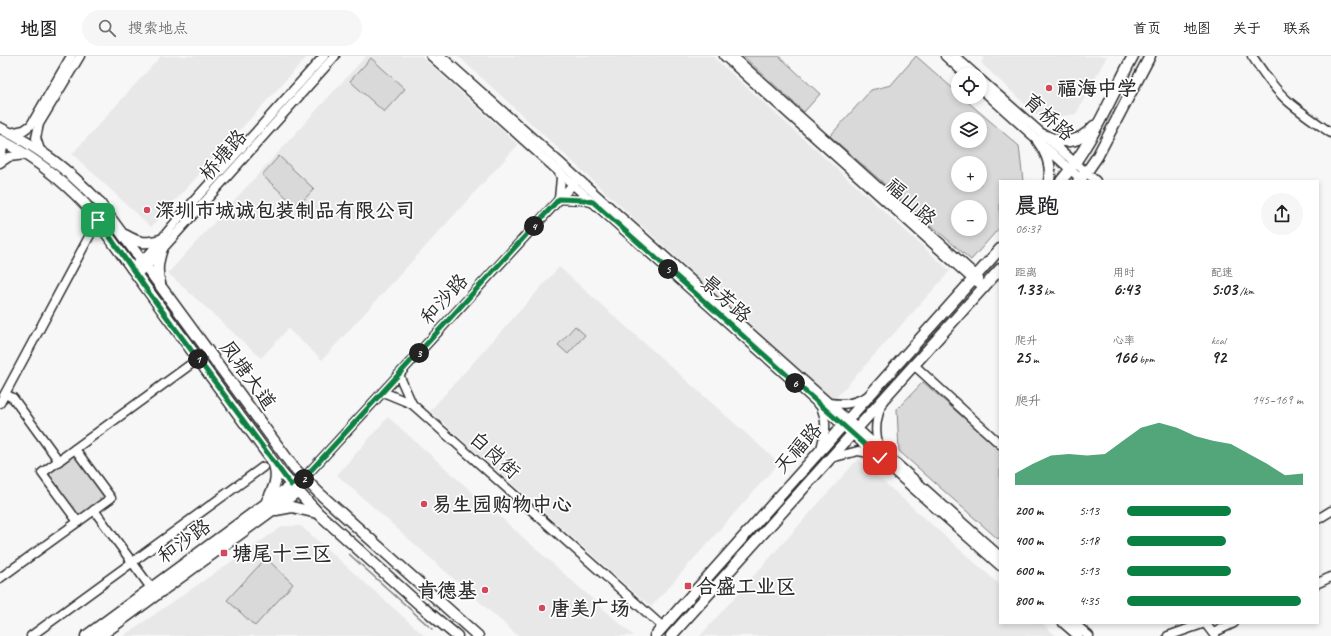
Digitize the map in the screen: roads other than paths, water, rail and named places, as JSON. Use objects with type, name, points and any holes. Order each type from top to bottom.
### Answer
[{"type":"main road","points":[[1062,180],[1086,147],[1133,56]]},
{"type":"main road","points":[[1082,178],[1097,157],[1150,56]]},
{"type":"main road","points":[[1049,180],[1050,167],[1041,138],[1069,141],[1085,134],[1100,120]]},
{"type":"main road","name":"凤塘大道","points":[[0,128],[40,150],[90,192],[109,214],[286,458],[304,478],[478,636]]},
{"type":"main road","name":"凤塘大道","points":[[1,140],[48,170],[73,191],[98,220],[134,272],[294,488],[318,514],[457,636]]},
{"type":"main road","points":[[123,233],[132,239],[144,243],[161,245],[157,269],[161,287]]},
{"type":"main road","name":"天福路","points":[[655,636],[999,250]]},
{"type":"main road","name":"天福路","points":[[671,636],[999,270]]},
{"type":"main road","points":[[272,460],[276,469],[276,477],[268,507],[292,507],[318,514]]},
{"type":"main road","name":"和沙路","points":[[100,636],[294,488],[304,478]]},
{"type":"main road","name":"和沙路","points":[[86,636],[151,588],[268,507]]},
{"type":"street","points":[[10,133],[24,130],[31,125],[71,56]]},
{"type":"street","points":[[40,150],[36,138],[39,124],[80,56]]},
{"type":"street","name":"桥塘路","points":[[161,245],[335,56]]},
{"type":"street","name":"景芳路","points":[[431,56],[559,172],[575,182],[593,202],[820,405],[845,422],[999,565]]},
{"type":"street","name":"景芳路","points":[[441,56],[575,182],[829,403],[845,422]]},
{"type":"street","name":"福山路","points":[[724,56],[974,277]]},
{"type":"street","name":"福山路","points":[[733,56],[985,287]]},
{"type":"street","points":[[945,56],[958,68]]},
{"type":"street","points":[[955,56],[965,60]]},
{"type":"street","points":[[1252,56],[1266,77],[1288,101],[1300,112],[1331,133]]},
{"type":"street","name":"桥塘路","points":[[134,272],[145,264],[320,57]]},
{"type":"street","name":"育桥路","points":[[987,86],[1041,138]]},
{"type":"street","name":"育桥路","points":[[987,94],[1073,166],[1082,178]]},
{"type":"street","points":[[0,161],[3,152],[1,140]]},
{"type":"street","points":[[0,161],[14,156],[26,155]]},
{"type":"street","points":[[559,172],[561,178],[559,199],[584,200],[593,202]]},
{"type":"street","name":"和沙路","points":[[304,478],[575,182]]},
{"type":"street","points":[[0,403],[98,220]]},
{"type":"street","points":[[78,522],[42,473],[198,359]]},
{"type":"street","points":[[914,365],[999,443]]},
{"type":"street","points":[[399,375],[412,404]]},
{"type":"street","points":[[383,392],[412,404]]},
{"type":"street","points":[[5,394],[13,398],[59,461]]},
{"type":"street","points":[[829,403],[845,405],[856,402],[868,396]]},
{"type":"street","points":[[832,458],[858,451],[877,451],[876,422],[882,401]]},
{"type":"street","name":"白岗街","points":[[412,404],[663,627]]},
{"type":"street","points":[[820,405],[825,418],[826,429],[821,449]]},
{"type":"street","points":[[0,578],[111,498],[75,449]]},
{"type":"street","name":"景芳路","points":[[877,451],[999,555]]},
{"type":"street","points":[[31,636],[263,467]]},
{"type":"street","points":[[94,510],[151,588]]},
{"type":"street","points":[[1319,518],[1331,511]]},
{"type":"street","points":[[1319,583],[1331,577]]},
{"type":"street","points":[[1065,624],[1078,636]]},
{"type":"street","points":[[1075,624],[1089,636]]},
{"type":"street","points":[[1168,636],[1202,624]]},
{"type":"street","points":[[1206,624],[1214,634],[1232,624]]},
{"type":"waterway","points":[[349,554],[432,629]]},
{"type":"place","name":"福海中学","points":[[1049,88]]},
{"type":"place","name":"深圳市城诚包装制品有限公司","points":[[147,210]]},
{"type":"place","name":"易生园购物中心","points":[[424,504]]},
{"type":"place","name":"塘尾十三区","points":[[224,553]]},
{"type":"place","name":"合盛工业区","points":[[688,586]]},
{"type":"place","name":"肯德基","points":[[485,590]]},
{"type":"place","name":"唐美广场","points":[[542,608]]}]
